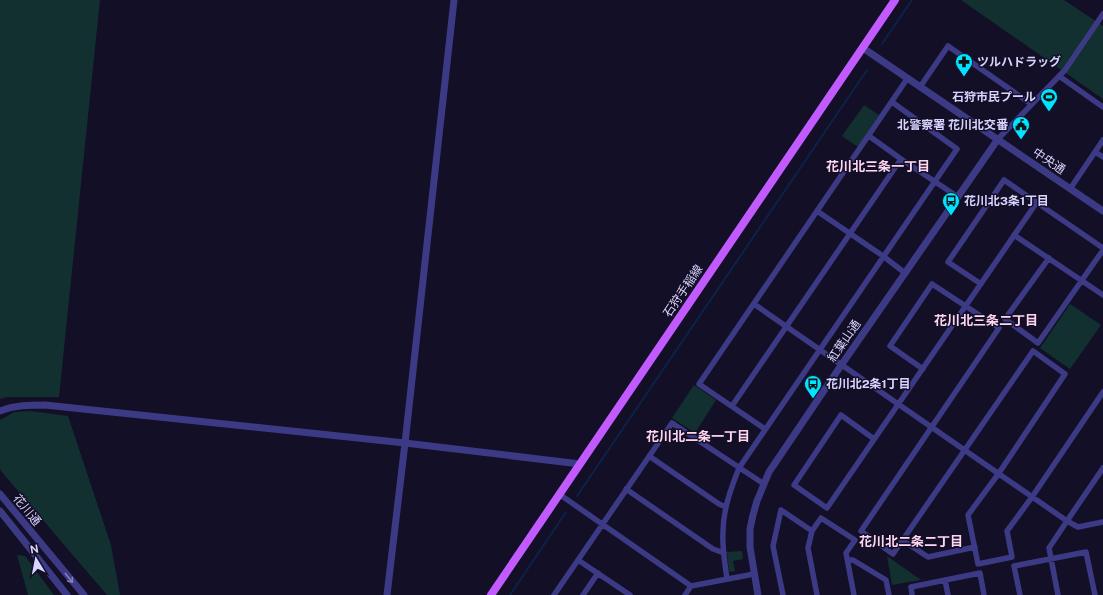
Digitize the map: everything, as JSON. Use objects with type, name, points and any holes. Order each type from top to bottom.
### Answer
[{"type":"main road","name":"石狩手稲線","points":[[491,595],[895,0]]},
{"type":"street","points":[[387,595],[454,0]]},
{"type":"street","points":[[998,139],[1065,70],[1103,14]]},
{"type":"street","points":[[920,87],[948,46],[1032,104]]},
{"type":"street","name":"中央通","points":[[863,48],[1103,211]]},
{"type":"street","points":[[1059,76],[1103,106]]},
{"type":"street","points":[[765,428],[699,384],[907,79]]},
{"type":"street","points":[[727,579],[722,532],[730,491],[739,468],[957,148],[892,102]]},
{"type":"street","points":[[869,136],[958,197]]},
{"type":"street","name":"紅葉山通","points":[[758,595],[750,547],[750,529],[757,501],[769,472],[998,139]]},
{"type":"street","points":[[1070,189],[1103,140]]},
{"type":"street","points":[[1095,152],[1103,157]]},
{"type":"street","points":[[732,406],[901,159]]},
{"type":"street","points":[[981,284],[948,262],[1004,180],[1103,249],[1038,343],[1005,319],[1048,258]]},
{"type":"street","points":[[874,439],[841,415],[794,485],[827,508],[1037,202]]},
{"type":"street","points":[[817,211],[883,256],[905,273]]},
{"type":"street","points":[[1014,235],[1103,295]]},
{"type":"street","points":[[923,369],[890,346],[932,284],[999,328],[861,531],[893,554],[1033,351],[1065,374],[999,473],[968,515],[978,564],[1012,557],[1007,531],[1032,497],[1103,392]]},
{"type":"street","points":[[754,304],[1067,521],[1078,527],[1103,522]]},
{"type":"street","points":[[0,411],[10,407],[45,405],[405,443],[580,464]]},
{"type":"street","points":[[554,595],[672,423],[764,484]]},
{"type":"street","points":[[649,456],[719,504],[726,507]]},
{"type":"street","points":[[1058,595],[1049,548],[1103,468]]},
{"type":"street","points":[[626,489],[713,549],[724,553]]},
{"type":"street","name":"花川通","points":[[0,494],[84,595]]},
{"type":"street","points":[[559,494],[691,586]]},
{"type":"street","points":[[783,595],[773,546],[781,510],[812,531]]},
{"type":"street","name":"花川通","points":[[0,511],[67,595]]},
{"type":"street","points":[[817,595],[808,548],[812,531],[821,518],[855,540],[846,553],[854,595]]},
{"type":"street","points":[[902,540],[928,557],[975,547]]},
{"type":"street","points":[[1020,595],[1014,566],[1086,552],[1095,595]]},
{"type":"street","points":[[578,560],[630,595]]},
{"type":"street","points":[[848,560],[853,560],[886,580],[889,595]]},
{"type":"street","points":[[583,595],[598,573]]},
{"type":"street","points":[[912,595],[911,587],[980,573],[984,595]]},
{"type":"street","points":[[684,595],[691,586],[754,574]]},
{"type":"street","points":[[945,580],[948,595]]},
{"type":"green space","points":[[0,0],[100,0],[59,397],[7,397],[0,399]]},
{"type":"green space","points":[[961,0],[1064,0],[1103,26],[1103,99]]},
{"type":"green space","points":[[864,105],[879,115],[858,147],[842,136]]},
{"type":"green space","points":[[1070,304],[1101,325],[1070,369],[1040,348]]},
{"type":"green space","points":[[694,385],[716,400],[695,433],[672,418]]},
{"type":"green space","points":[[31,411],[68,416],[111,545],[120,595],[107,595],[1,471],[0,420],[14,412]]},
{"type":"green space","points":[[742,551],[743,559],[733,561],[735,571],[729,571],[727,552]]},
{"type":"green space","points":[[17,555],[25,556],[54,595],[28,595]]},
{"type":"green space","points":[[887,556],[921,580],[892,585]]},
{"type":"waterway","points":[[882,44],[912,0]]},
{"type":"waterway","points":[[577,496],[867,70]]},
{"type":"waterway","points":[[510,595],[566,512]]},
{"type":"place","name":"ツルハドラッグ","points":[[964,77]]},
{"type":"place","name":"石狩市民プール","points":[[1049,112]]},
{"type":"place","name":"北警察署 花川北交番","points":[[1021,140]]},
{"type":"place","name":"花川北3条1丁目","points":[[951,216]]},
{"type":"place","name":"花川北2条1丁目","points":[[813,399]]},
{"type":"district","name":"花川北三条一丁目","points":[[878,166]]},
{"type":"district","name":"花川北三条二丁目","points":[[986,320]]},
{"type":"district","name":"花川北二条一丁目","points":[[698,436]]},
{"type":"district","name":"花川北二条二丁目","points":[[911,541]]}]
